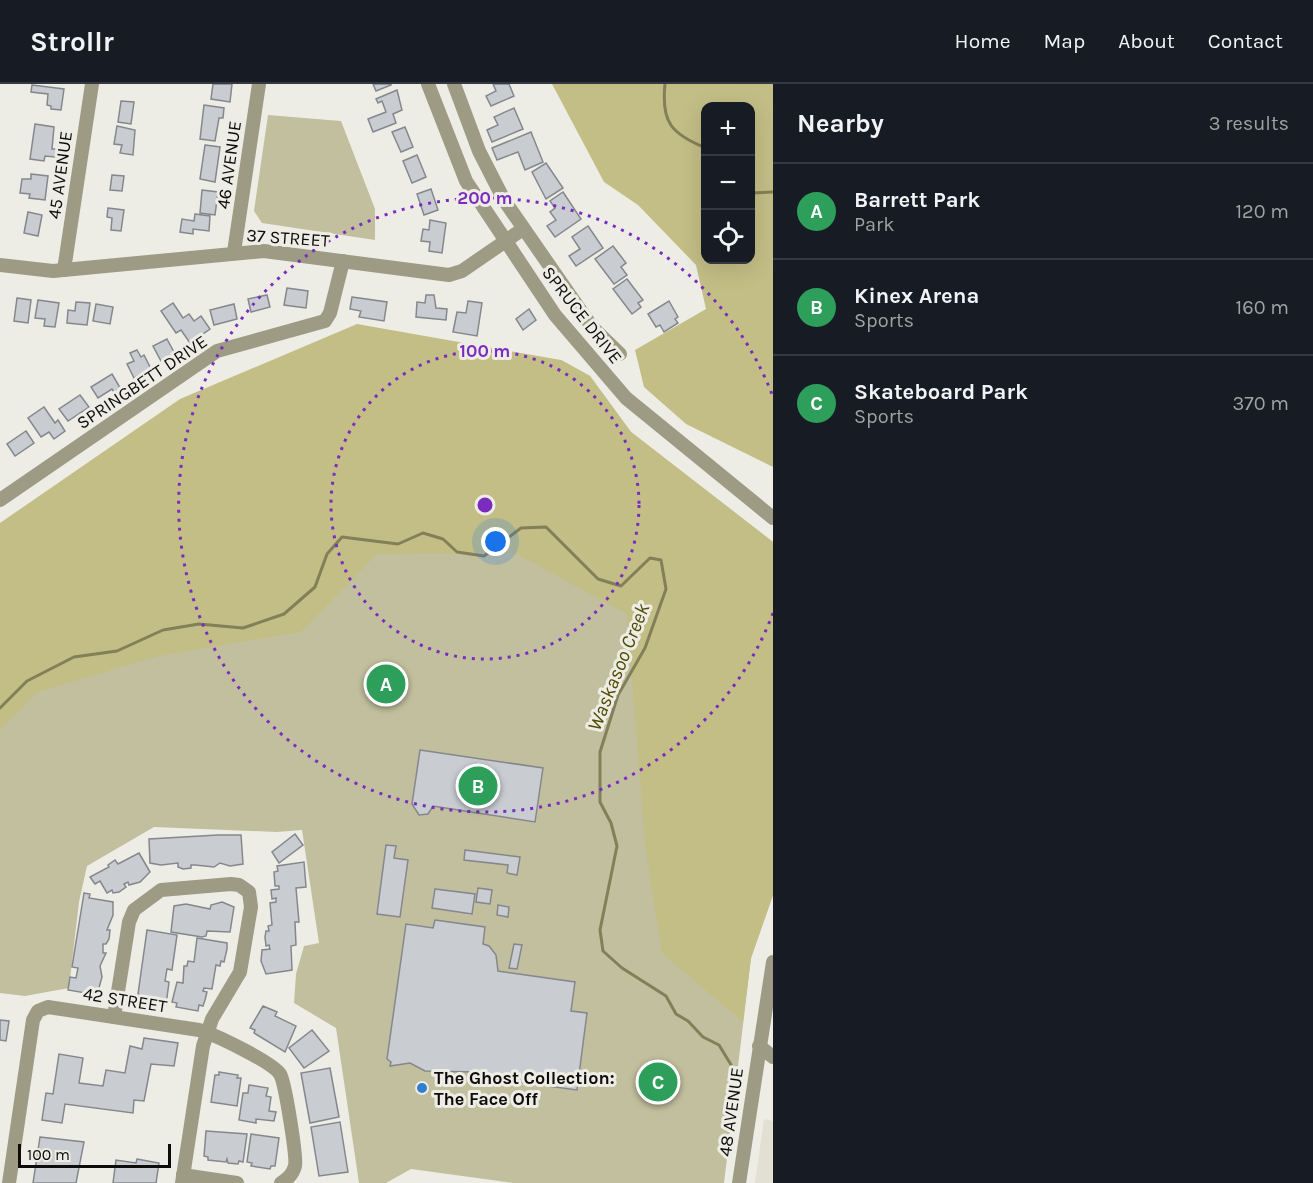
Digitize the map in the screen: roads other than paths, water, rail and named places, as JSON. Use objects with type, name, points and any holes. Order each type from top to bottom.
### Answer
[{"type":"street","name":"45 AVENUE","points":[[64,270],[92,84]]},
{"type":"street","name":"46 AVENUE","points":[[234,252],[259,84]]},
{"type":"street","name":"SPRUCE DRIVE","points":[[428,84],[466,181],[555,315],[626,398],[773,518]]},
{"type":"street","name":"SPRUCE DRIVE","points":[[454,84],[486,167],[523,229],[592,327],[620,354]]},
{"type":"street","name":"37 STREET","points":[[0,265],[44,271],[234,252],[280,252],[449,275],[462,271],[523,229]]},
{"type":"street","name":"SPRINGBETT DRIVE","points":[[0,500],[217,351],[325,321],[330,313],[343,261]]},
{"type":"street","points":[[114,1017],[129,922],[135,910],[161,890],[239,885],[249,892],[251,899],[242,963],[237,981],[207,1032],[183,1179],[237,1183]]},
{"type":"street","points":[[773,962],[759,1046],[773,1057]]},
{"type":"street","name":"42 STREET","points":[[9,1183],[32,1024],[38,1011],[48,1007],[207,1032],[280,1074],[296,1158],[292,1173],[281,1183]]},
{"type":"street","name":"48 AVENUE","points":[[739,1183],[759,1046]]},
{"type":"waterway","points":[[665,84],[665,108],[671,125],[684,137],[701,146]]},
{"type":"waterway","points":[[755,193],[773,192]]},
{"type":"waterway","name":"Waskasoo Creek","points":[[0,708],[27,681],[74,657],[117,651],[163,630],[199,624],[243,628],[284,614],[315,587],[327,554],[342,537],[398,544],[423,533],[443,539],[457,552],[484,556],[521,528],[546,527],[598,579],[621,586],[650,558],[661,560],[666,589],[645,648],[618,695],[600,752],[600,802],[611,823],[617,846],[600,930],[603,951],[622,968],[666,996],[676,1014],[688,1021],[703,1037],[719,1045],[733,1068]]},
{"type":"place","name":"Barrett Park","points":[[386,684]]},
{"type":"place","name":"Kinex Arena","points":[[478,786]]},
{"type":"place","name":"Skateboard Park","points":[[658,1082]]},
{"type":"place","name":"The Ghost Collection: The Face Off","points":[[422,1088]]}]
